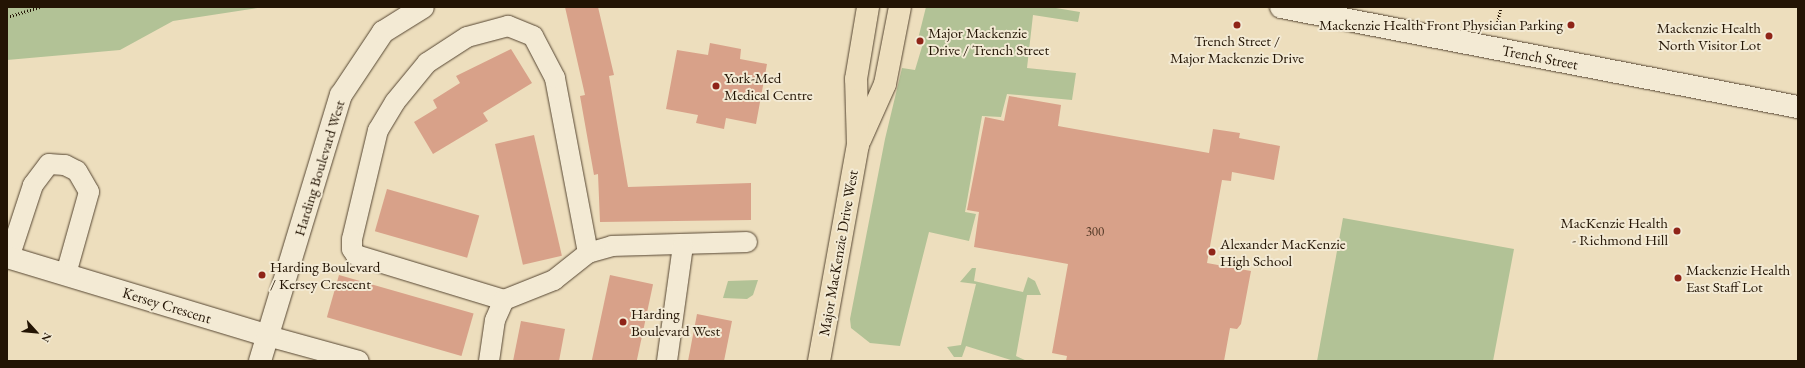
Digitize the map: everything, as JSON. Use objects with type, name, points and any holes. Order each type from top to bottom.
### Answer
[{"type":"main road","name":"Major MacKenzie Drive West","points":[[819,361],[858,145],[856,79],[868,7]]},
{"type":"main road","name":"Major MacKenzie Drive West","points":[[858,145],[885,84],[900,7]]},
{"type":"street","name":"Harding Boulevard West","points":[[260,361],[341,95],[383,32],[423,7]]},
{"type":"street","name":"Trench Street","points":[[1281,7],[1798,107]]},
{"type":"street","points":[[588,253],[555,78],[549,63],[533,36],[517,26],[467,37],[427,63],[395,102],[378,130],[352,249],[369,261],[504,300],[554,280],[588,253],[612,246],[683,246],[747,242]]},
{"type":"street","name":"Kersey Crescent","points":[[66,274],[88,192],[77,171],[65,165],[49,164],[33,185],[8,257],[268,336]]},
{"type":"street","points":[[667,361],[683,246]]},
{"type":"street","points":[[489,361],[495,320],[504,300]]},
{"type":"street","points":[[268,336],[359,361]]},
{"type":"path","points":[[7,17],[40,7]]},
{"type":"path","points":[[1496,28],[1501,7]]},
{"type":"green space","points":[[7,7],[264,7],[173,21],[120,50],[7,60]]},
{"type":"green space","points":[[926,7],[1050,7],[1080,12],[1078,22],[1033,15],[1027,68],[1076,73],[1072,100],[1007,94],[1001,117],[982,116],[965,212],[976,214],[969,241],[929,232],[900,346],[870,343],[851,328],[850,319],[885,139],[902,68],[915,70],[924,40],[918,39]]},
{"type":"green space","points":[[1343,218],[1514,249],[1493,361],[1317,361]]},
{"type":"green space","points":[[972,268],[976,268],[974,281],[1023,292],[1028,277],[1035,281],[1041,295],[1027,295],[1016,356],[1027,361],[1014,361],[966,346],[962,357],[954,357],[947,347],[961,345],[976,284],[960,282]]},
{"type":"green space","points":[[758,280],[753,295],[747,299],[723,298],[728,281]]},
{"type":"building","points":[[565,7],[598,7],[614,75],[609,76],[628,187],[751,183],[751,220],[600,222],[598,174],[594,175],[580,96],[585,95]]},
{"type":"building","name":"York-Med Medical Centre","points":[[710,43],[741,49],[740,59],[767,64],[756,124],[726,118],[724,129],[696,123],[698,115],[666,109],[677,50],[708,55]]},
{"type":"building","points":[[511,49],[532,83],[483,113],[488,121],[433,154],[414,122],[437,108],[433,100],[460,83],[456,76]]},
{"type":"building","points":[[1009,96],[1061,105],[1058,126],[1209,153],[1213,129],[1240,133],[1239,138],[1280,146],[1274,180],[1232,172],[1231,181],[1222,180],[1207,263],[1251,271],[1241,324],[1237,329],[1230,328],[1224,361],[1066,361],[1067,356],[1052,353],[1068,264],[974,247],[979,212],[967,210],[985,117],[1004,121]]},
{"type":"building","points":[[534,135],[562,256],[523,265],[495,144]]},
{"type":"building","points":[[387,189],[479,215],[467,258],[375,231]]},
{"type":"building","points":[[339,275],[474,314],[461,356],[327,317]]},
{"type":"building","name":"Harding Boulevard West","points":[[610,275],[653,284],[637,361],[592,360]]},
{"type":"building","points":[[697,314],[732,321],[724,361],[688,361]]},
{"type":"building","points":[[521,321],[565,329],[559,361],[513,361]]},
{"type":"place","name":"Trench Street / Major Mackenzie Drive","points":[[1237,25]]},
{"type":"place","name":"Mackenzie Health Front Physician Parking","points":[[1571,25]]},
{"type":"place","name":"Mackenzie Health North Visitor Lot","points":[[1769,36]]},
{"type":"place","name":"Major Mackenzie Drive / Trench Street","points":[[920,41]]},
{"type":"place","name":"York-Med Medical Centre","points":[[716,86]]},
{"type":"place","name":"MacKenzie Health - Richmond Hill","points":[[1677,231]]},
{"type":"place","name":"Alexander MacKenzie High School","points":[[1212,252]]},
{"type":"place","name":"Harding Boulevard / Kersey Crescent","points":[[262,275]]},
{"type":"place","name":"Mackenzie Health East Staff Lot","points":[[1678,278]]},
{"type":"place","name":"Harding Boulevard West","points":[[623,322]]}]
